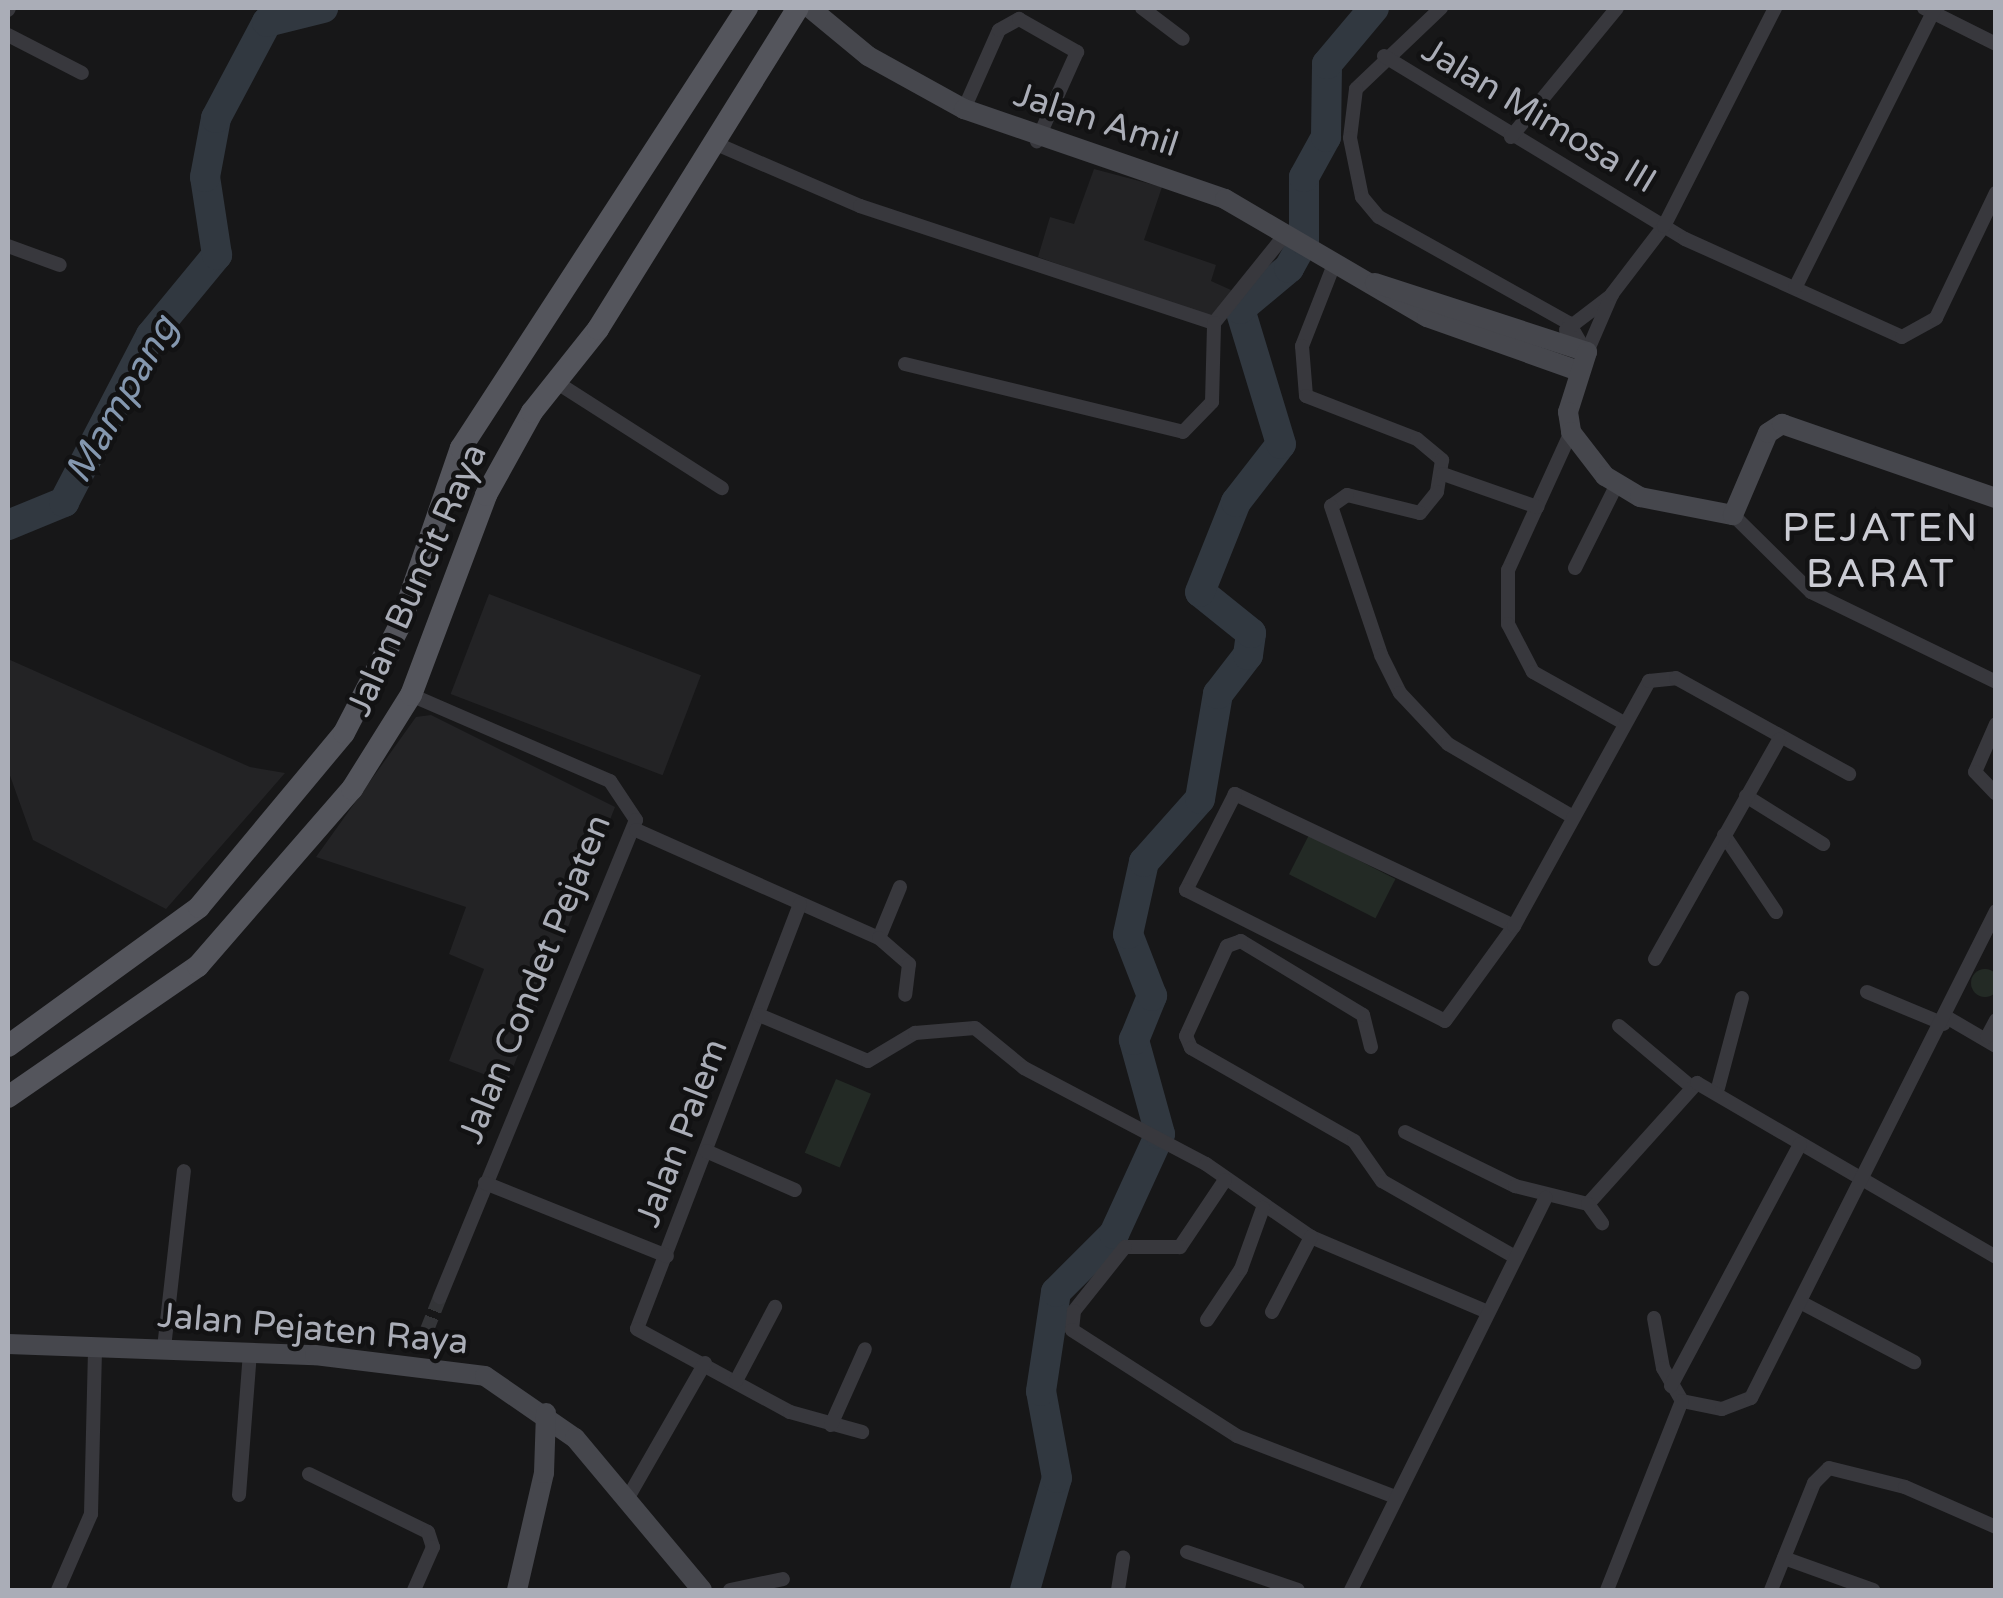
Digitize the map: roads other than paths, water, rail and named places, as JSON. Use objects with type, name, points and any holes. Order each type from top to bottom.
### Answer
[{"type":"main road","name":"Jalan Buncit Raya","points":[[8,1046],[121,969],[243,862],[362,705],[413,586],[446,480],[496,386],[747,8]]},
{"type":"main road","name":"Jalan Buncit Raya","points":[[8,1097],[155,1004],[244,921],[352,789],[411,695],[486,495],[798,8]]},
{"type":"main road","points":[[413,586],[424,597],[448,597]]},
{"type":"street","name":"Jalan Amil","points":[[810,8],[868,56],[964,109],[1037,142],[1196,187],[1333,267],[1583,362]]},
{"type":"street","points":[[1142,8],[1182,39]]},
{"type":"street","points":[[1441,8],[1384,56],[1356,89],[1350,114],[1362,197],[1379,217],[1569,323],[1583,362]]},
{"type":"street","points":[[1510,137],[1617,8]]},
{"type":"street","points":[[1622,722],[1558,692],[1515,643],[1505,590],[1536,507],[1571,432],[1583,362],[1612,294],[1664,226],[1774,8]]},
{"type":"street","points":[[1795,288],[1928,10],[1996,44]]},
{"type":"street","points":[[964,109],[999,30],[1019,19],[1077,52],[1037,142]]},
{"type":"street","points":[[8,34],[82,73]]},
{"type":"street","name":"Jalan Mimosa III","points":[[1384,56],[1510,137],[1664,226],[1886,333],[1923,333],[1996,193]]},
{"type":"street","points":[[712,142],[971,246],[1087,274],[1214,322]]},
{"type":"street","points":[[905,364],[1183,432],[1212,402],[1214,322],[1287,239]]},
{"type":"street","points":[[8,246],[60,266]]},
{"type":"street","points":[[1333,267],[1306,328],[1302,390],[1317,405],[1430,446],[1443,474],[1536,507]]},
{"type":"street","points":[[1558,353],[1569,323],[1612,294]]},
{"type":"street","points":[[556,382],[722,488]]},
{"type":"street","points":[[1733,515],[1768,432],[1782,424],[1996,498]]},
{"type":"street","points":[[1571,432],[1617,484],[1657,503],[1733,515],[1811,592],[1996,682]]},
{"type":"street","points":[[1443,474],[1420,514],[1336,498],[1330,514],[1350,574],[1394,680],[1421,717],[1495,777],[1573,817]]},
{"type":"street","points":[[1575,568],[1617,484]]},
{"type":"street","points":[[1514,926],[1236,794],[1186,890],[1442,1021],[1514,926],[1642,687],[1664,676],[1849,774]]},
{"type":"street","name":"Jalan Condet Pejaten","points":[[411,695],[610,781],[631,801],[636,830],[484,1183],[440,1297]]},
{"type":"street","points":[[1996,724],[1976,772],[1996,794]]},
{"type":"street","points":[[1654,958],[1779,740]]},
{"type":"street","points":[[1746,796],[1822,844]]},
{"type":"street","points":[[636,830],[879,938],[909,964],[905,995]]},
{"type":"street","points":[[1724,835],[1776,912]]},
{"type":"street","points":[[879,938],[900,887]]},
{"type":"street","name":"Jalan Palem","points":[[484,1183],[667,1256],[800,904]]},
{"type":"street","points":[[1654,1318],[1671,1386],[1682,1400],[1722,1410],[1751,1398],[1864,1184],[1996,911]]},
{"type":"street","points":[[1371,1047],[1363,1015],[1241,941],[1227,946],[1186,1036],[1191,1048],[1354,1141],[1382,1181],[1515,1257]]},
{"type":"street","points":[[1867,992],[1991,1042],[1996,1020]]},
{"type":"street","points":[[1718,1088],[1742,998]]},
{"type":"street","points":[[758,1015],[868,1061],[916,1033],[975,1028],[1134,1132],[1225,1180],[1312,1237],[1488,1312]]},
{"type":"street","points":[[1619,1026],[1689,1085],[1718,1088],[1864,1184],[1996,1257]]},
{"type":"street","points":[[1588,1204],[1689,1085]]},
{"type":"street","points":[[1405,1132],[1546,1198],[1588,1204],[1602,1223]]},
{"type":"street","points":[[1671,1386],[1800,1144]]},
{"type":"street","points":[[706,1152],[796,1190]]},
{"type":"street","points":[[164,1348],[184,1171]]},
{"type":"street","points":[[1225,1180],[1180,1247],[1125,1247],[1074,1311],[1072,1330],[1237,1436],[1395,1497]]},
{"type":"street","points":[[1351,1590],[1546,1198]]},
{"type":"street","points":[[1207,1320],[1241,1269],[1263,1208]]},
{"type":"street","points":[[1272,1312],[1312,1237]]},
{"type":"street","points":[[667,1256],[638,1332],[831,1426],[862,1432]]},
{"type":"street","points":[[1802,1303],[1914,1362]]},
{"type":"street","points":[[736,1381],[775,1306]]},
{"type":"street","name":"Jalan Pejaten Raya","points":[[8,1344],[416,1356],[485,1376],[546,1413],[575,1438],[630,1494],[702,1590]]},
{"type":"street","points":[[58,1590],[93,1500],[95,1345]]},
{"type":"street","points":[[831,1426],[865,1349]]},
{"type":"street","points":[[238,1494],[250,1352]]},
{"type":"street","points":[[630,1494],[705,1364]]},
{"type":"street","points":[[1607,1590],[1682,1400]]},
{"type":"street","points":[[518,1590],[544,1472],[546,1413]]},
{"type":"street","points":[[544,1472],[575,1438]]},
{"type":"street","points":[[1772,1590],[1814,1482],[1829,1468],[1905,1487],[1996,1526]]},
{"type":"street","points":[[309,1474],[428,1532],[433,1547],[414,1590]]},
{"type":"street","points":[[1187,1552],[1298,1590]]},
{"type":"street","points":[[1118,1590],[1123,1557]]},
{"type":"street","points":[[1784,1558],[1873,1590]]},
{"type":"street","points":[[730,1590],[783,1579]]},
{"type":"waterway","name":"Mampang","points":[[8,525],[64,502],[151,335],[217,255],[205,177],[216,118],[267,22],[323,8]]},
{"type":"waterway","points":[[1025,1590],[1057,1478],[1041,1391],[1056,1292],[1114,1234],[1160,1134],[1134,1040],[1152,996],[1128,934],[1144,862],[1200,799],[1218,694],[1248,655],[1251,633],[1200,592],[1236,502],[1281,444],[1240,309],[1289,268],[1304,241],[1304,177],[1326,137],[1327,64],[1374,8]]},
{"type":"tunnel","points":[[419,1350],[440,1297]]},
{"type":"district","name":"PEJATEN BARAT","points":[[1881,551]]}]
